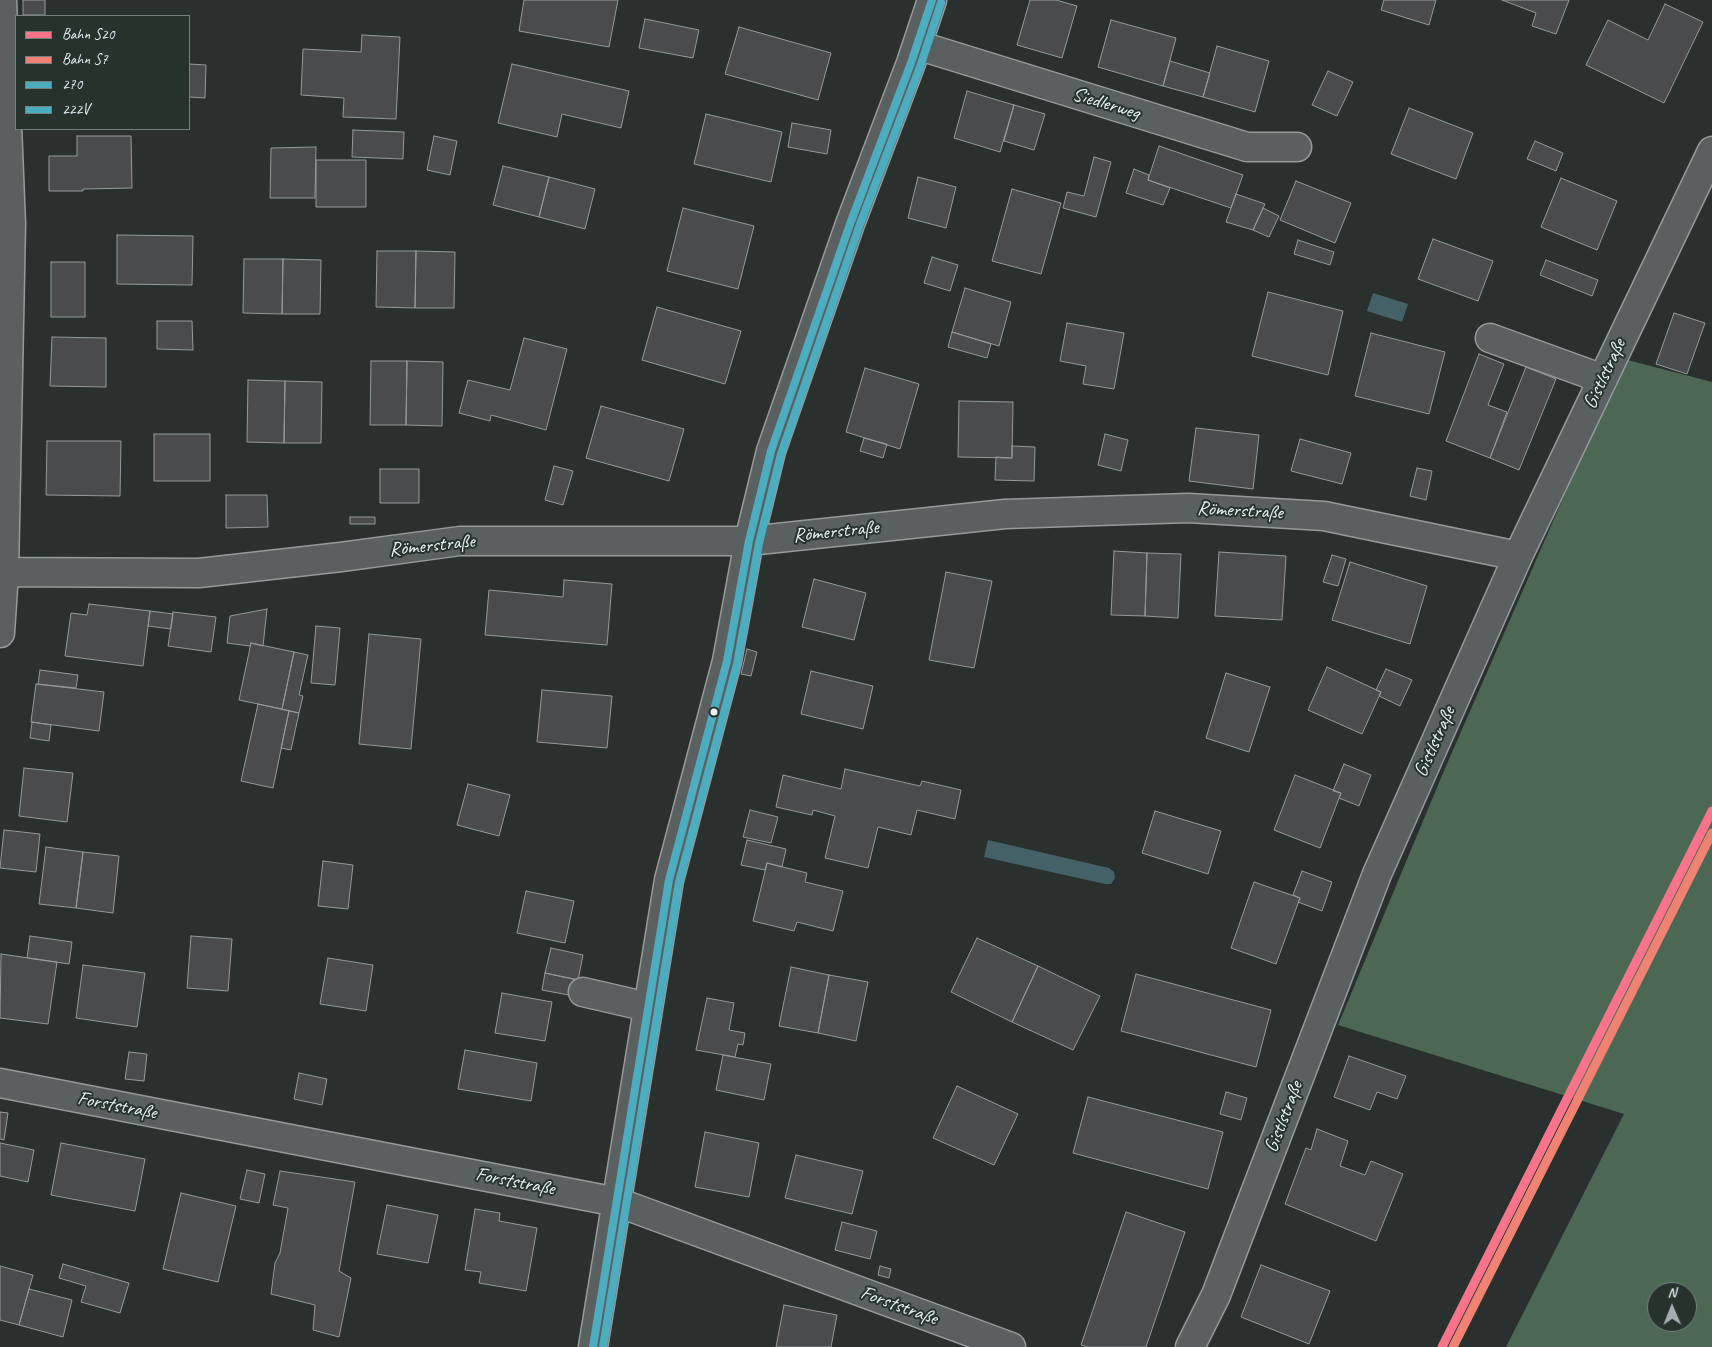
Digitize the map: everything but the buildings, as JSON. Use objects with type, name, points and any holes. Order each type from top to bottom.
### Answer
[{"type":"street","points":[[0,633],[12,224],[2,0]]},
{"type":"street","points":[[593,1347],[669,880],[727,662],[749,541],[771,451],[850,224],[932,0]]},
{"type":"street","name":"Siedlerweg","points":[[917,45],[1247,147],[1297,147]]},
{"type":"street","name":"Gistlstraße","points":[[1190,1347],[1216,1295],[1377,874],[1518,556],[1712,151]]},
{"type":"street","points":[[1490,338],[1603,379]]},
{"type":"street","name":"Römerstraße","points":[[2,572],[199,573],[460,541],[749,541],[1005,514],[1188,508],[1324,516],[1518,556]]},
{"type":"street","points":[[582,992],[648,1007]]},
{"type":"street","name":"Forststraße","points":[[0,1084],[617,1202],[1011,1347]]},
{"type":"green space","points":[[1624,359],[1712,382],[1712,1347],[1506,1347],[1624,1114],[1338,1025],[1446,766]]},
{"type":"water","points":[[1373,293],[1408,304],[1402,322],[1367,311]]},
{"type":"water","points":[[988,840],[1109,868],[1114,872],[1115,878],[1111,884],[1105,884],[984,857]]},
{"type":"rail line","name":"S20","points":[[1442,1347],[1712,811]]},
{"type":"rail line","name":"S7","points":[[1453,1347],[1712,833]]},
{"type":"transit line","name":"270","points":[[593,1347],[669,880],[727,661],[749,541],[771,451],[850,224],[911,63],[932,0]]},
{"type":"transit line","name":"222V","points":[[603,1347],[679,882],[737,664],[759,543],[781,454],[859,227],[920,67],[941,3]]}]
